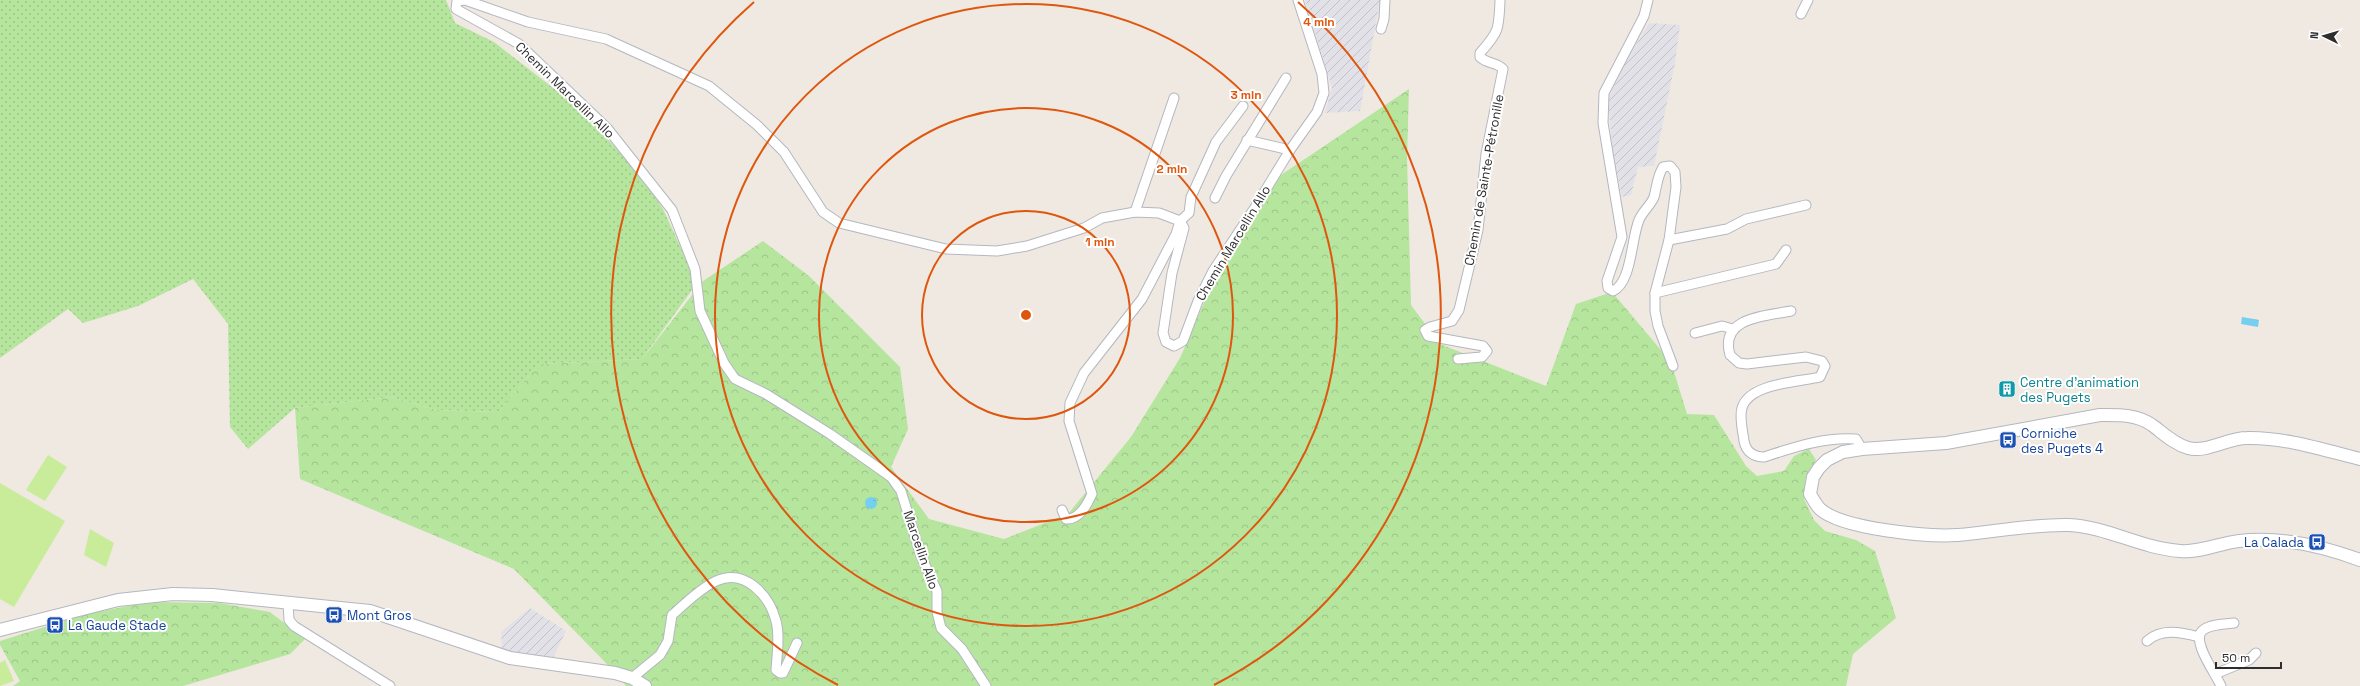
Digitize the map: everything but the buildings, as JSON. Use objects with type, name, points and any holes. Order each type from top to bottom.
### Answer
[{"type":"street","name":"Chemin Marcellin Allo","points":[[830,434],[766,394],[735,379],[724,363],[700,311],[695,269],[672,210],[607,128],[519,44],[456,9],[457,1],[465,0],[528,22],[606,40],[709,86],[756,125],[784,152],[823,212],[839,223],[946,249],[997,251],[1027,246],[1084,228],[1102,218],[1135,212],[1159,214],[1180,221],[1184,228],[1172,273],[1163,333],[1166,342],[1174,346],[1183,341],[1198,301],[1213,271],[1254,209],[1290,150],[1317,112],[1324,93],[1322,74],[1298,0]]},
{"type":"street","points":[[1381,29],[1384,19],[1385,0]]},
{"type":"street","name":"Chemin de Sainte-Pétronille","points":[[1458,359],[1482,358],[1487,351],[1484,346],[1428,336],[1425,330],[1430,327],[1452,321],[1459,310],[1478,230],[1486,154],[1503,69],[1499,65],[1484,61],[1480,57],[1480,53],[1496,36],[1500,23],[1500,0]]},
{"type":"street","points":[[1648,0],[1644,16],[1604,93],[1603,123],[1622,237],[1607,281],[1608,288],[1613,291],[1619,288],[1626,274],[1639,220],[1654,198],[1659,174],[1663,168],[1670,166],[1675,172],[1676,187],[1669,240],[1655,293],[1658,326],[1673,366]]},
{"type":"street","points":[[1801,14],[1808,0]]},
{"type":"street","points":[[1215,198],[1247,140],[1286,78]]},
{"type":"street","points":[[1135,212],[1174,98]]},
{"type":"street","points":[[1062,510],[1066,519],[1072,519],[1078,515],[1092,494],[1069,421],[1070,403],[1084,373],[1142,299],[1176,234],[1180,221],[1189,212],[1191,197],[1216,142],[1243,106]]},
{"type":"street","points":[[1247,140],[1290,150]]},
{"type":"street","points":[[1669,240],[1727,229],[1746,219],[1806,205]]},
{"type":"street","points":[[1655,293],[1776,264],[1786,250]]},
{"type":"street","points":[[1791,311],[1739,323],[1733,329],[1729,338],[1728,349],[1734,360],[1739,363],[1747,364],[1806,357],[1822,361],[1825,366],[1820,377],[1776,384],[1754,395],[1744,403],[1741,413],[1744,443],[1752,454],[1764,457],[1827,439],[1856,439],[1862,449]]},
{"type":"street","points":[[1695,333],[1722,326],[1733,329]]},
{"type":"street","points":[[2360,459],[2287,442],[2250,438],[2234,439],[2205,448],[2188,448],[2145,421],[2118,414],[2087,416],[2000,435],[1946,443],[1862,449],[1844,452],[1827,460],[1813,477],[1810,494],[1821,510],[1830,515],[1859,525],[1902,532],[1943,535],[2068,525],[2104,531],[2141,545],[2182,552],[2239,541],[2262,540],[2322,548],[2360,560]]},
{"type":"street","name":"Marcellin Allo","points":[[830,434],[891,477],[901,491],[921,556],[937,591],[937,612],[941,628],[962,649],[986,686]]},
{"type":"street","points":[[632,678],[660,655],[668,641],[672,615],[696,594],[716,581],[736,578],[752,584],[764,596],[776,622],[776,670],[780,673],[783,673],[797,643]]},
{"type":"street","points":[[0,630],[118,600],[152,595],[194,594],[370,611],[510,658],[607,672],[632,678],[645,686]]},
{"type":"street","points":[[288,603],[289,620],[294,626],[390,686]]},
{"type":"street","points":[[2221,686],[2200,647],[2198,637],[2202,630],[2211,626],[2234,623]]},
{"type":"street","points":[[2147,641],[2155,634],[2162,632],[2198,637]]},
{"type":"street","points":[[2215,674],[2248,660],[2256,653]]},
{"type":"shaded area","points":[[1305,0],[1380,0],[1360,111],[1325,113],[1332,88]]},
{"type":"shaded area","points":[[1649,23],[1680,25],[1675,63],[1654,166],[1638,167],[1631,195],[1622,197],[1613,153],[1608,99],[1629,56]]},
{"type":"shaded area","points":[[530,608],[566,631],[553,658],[502,650],[501,632]]},
{"type":"green space","points":[[0,0],[446,0],[455,23],[494,42],[584,112],[642,178],[663,209],[697,283],[642,359],[539,364],[498,412],[437,410],[391,397],[295,408],[248,449],[230,427],[228,324],[193,279],[138,306],[83,323],[68,309],[0,358]]},
{"type":"green space","points":[[1409,89],[1407,158],[1411,305],[1440,344],[1546,386],[1576,304],[1612,292],[1671,362],[1687,414],[1714,415],[1746,466],[1757,476],[1784,471],[1794,456],[1809,449],[1816,460],[1806,475],[1804,499],[1814,520],[1825,531],[1856,540],[1875,551],[1896,618],[1853,654],[1846,686],[626,686],[604,661],[514,569],[300,479],[295,408],[391,397],[437,410],[498,412],[539,364],[642,359],[703,281],[763,241],[809,276],[900,367],[908,429],[891,467],[929,519],[1004,539],[1068,514],[1131,437],[1180,358],[1207,296],[1275,179]]},
{"type":"green space","points":[[48,455],[67,467],[45,501],[26,490]]},
{"type":"green space","points":[[0,483],[65,521],[14,607],[0,599]]},
{"type":"green space","points":[[90,529],[114,543],[106,567],[84,555]]},
{"type":"green space","points":[[149,602],[219,603],[270,612],[305,639],[290,654],[183,686],[13,686],[20,681],[0,645],[0,641],[86,614]]},
{"type":"green space","points":[[5,660],[14,681],[0,686],[0,663]]},
{"type":"water","points":[[2242,317],[2259,320],[2258,327],[2241,324]]},
{"type":"water","points":[[869,497],[873,497],[877,503],[873,509],[869,509],[865,505],[865,501]]},
{"type":"place","name":"Centre d'animation des Pugets","points":[[2007,389]]},
{"type":"place","name":"Corniche des Pugets 4","points":[[2008,440]]},
{"type":"place","name":"La Calada","points":[[2317,542]]},
{"type":"place","name":"Mont Gros","points":[[334,615]]},
{"type":"place","name":"La Gaude Stade","points":[[55,625]]}]
